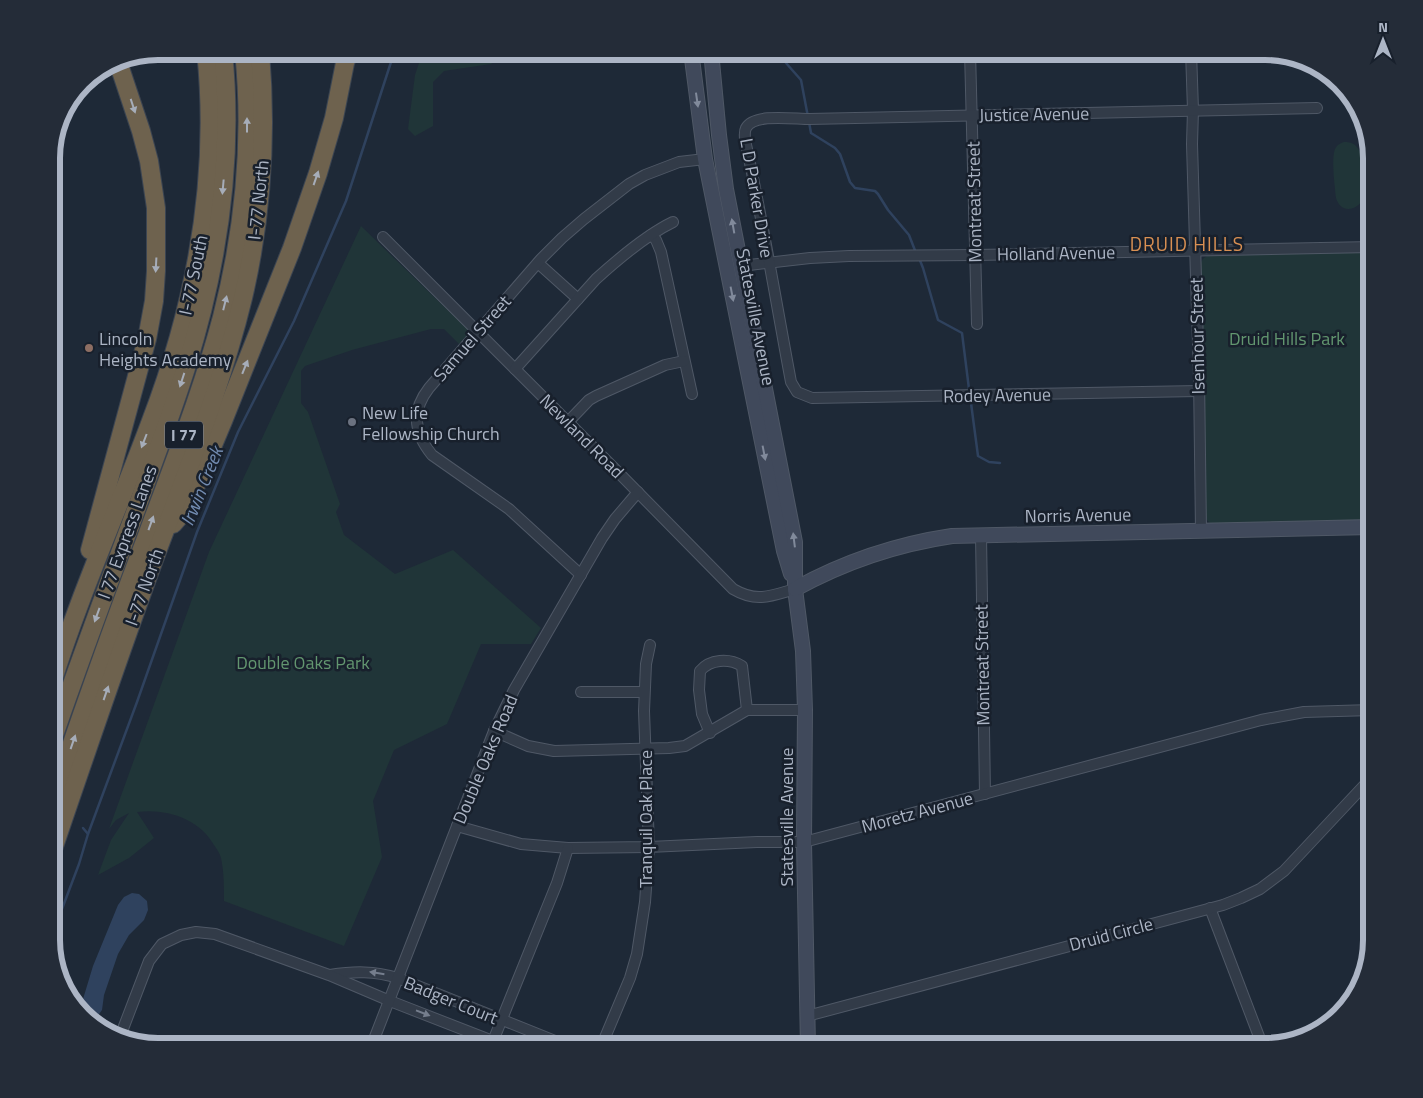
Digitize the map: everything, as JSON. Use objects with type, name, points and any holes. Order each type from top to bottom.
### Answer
[{"type":"highway","name":"I-77 South","points":[[60,659],[152,420],[171,362],[190,293],[201,239],[208,170],[210,102],[207,60]]},
{"type":"highway","name":"I 77 Express Lanes","points":[[60,721],[177,396],[202,312],[216,249],[223,187],[226,124],[223,60]]},
{"type":"highway","name":"I 77 Express Lanes","points":[[60,781],[106,646],[196,402],[222,318],[236,253],[244,189],[248,124],[244,60]]},
{"type":"highway","name":"I-77 North","points":[[60,831],[121,651],[221,378],[235,331],[249,272],[257,224],[262,173],[264,116],[261,60]]},
{"type":"highway","points":[[163,536],[186,509],[292,248],[329,136],[345,60]]},
{"type":"highway","points":[[65,642],[142,357],[154,301],[157,246],[154,191],[145,145],[119,68]]},
{"type":"main road","name":"Statesville Avenue","points":[[692,60],[706,159],[784,551],[796,589]]},
{"type":"main road","name":"Statesville Avenue","points":[[712,60],[718,135],[726,189],[795,542],[796,589],[803,651],[805,710],[804,842],[808,1038]]},
{"type":"main road","name":"Norris Avenue","points":[[796,589],[821,574],[899,546],[952,536],[1363,528]]},
{"type":"street","name":"Montreat Street","points":[[970,60],[977,324]]},
{"type":"street","name":"Isenhour Street","points":[[1192,60],[1192,144],[1201,532]]},
{"type":"street","name":"Justice Avenue","points":[[751,122],[762,119],[1318,108]]},
{"type":"street","name":"L D Parker Drive","points":[[751,122],[745,132],[745,140],[757,193],[768,263],[791,382],[797,392]]},
{"type":"street","name":"Samuel Street","points":[[581,575],[509,509],[432,455],[424,446],[419,436],[417,418],[419,406],[429,388],[562,238],[629,184],[645,175],[679,162],[706,159]]},
{"type":"street","points":[[515,369],[608,268],[662,227],[673,222]]},
{"type":"street","points":[[651,235],[656,240],[661,252],[692,394]]},
{"type":"street","name":"Newland Road","points":[[382,238],[733,589],[745,596],[757,598],[796,589]]},
{"type":"street","name":"Holland Avenue","points":[[741,266],[810,258],[849,256],[1363,247]]},
{"type":"street","points":[[538,263],[578,299]]},
{"type":"street","points":[[568,422],[588,400],[665,365],[684,361]]},
{"type":"street","name":"Rodey Avenue","points":[[797,392],[812,398],[1199,391]]},
{"type":"street","name":"Double Oaks Road","points":[[375,1038],[494,731],[514,690],[608,528],[638,492]]},
{"type":"street","name":"Montreat Street","points":[[981,535],[985,794]]},
{"type":"street","name":"Tranquil Oak Place","points":[[605,1038],[630,978],[637,954],[645,902],[649,847],[644,692],[646,664],[650,645]]},
{"type":"street","points":[[710,733],[702,714],[699,690],[700,671],[708,664],[728,661],[742,666],[747,710]]},
{"type":"street","points":[[581,692],[644,692]]},
{"type":"street","points":[[494,731],[528,746],[554,751],[685,746],[747,710],[805,710]]},
{"type":"street","name":"Moretz Avenue","points":[[457,826],[521,844],[568,848],[804,842],[1277,716],[1304,712],[1363,711]]},
{"type":"street","name":"Druid Circle","points":[[808,1016],[1241,898],[1268,884],[1284,871],[1363,787]]},
{"type":"street","points":[[494,1038],[557,883],[568,848]]},
{"type":"street","points":[[1210,908],[1256,1038]]},
{"type":"street","name":"Badger Court","points":[[122,1031],[149,961],[162,944],[181,935],[196,932],[215,934],[329,975],[478,1038]]},
{"type":"street","name":"Badger Court","points":[[329,975],[367,972],[398,978],[547,1038]]},
{"type":"green space","points":[[420,60],[496,60],[491,64],[444,71],[433,82],[433,126],[415,136],[408,129],[415,75]]},
{"type":"green space","points":[[1344,142],[1354,144],[1360,152],[1362,201],[1351,209],[1341,206],[1336,198],[1333,159],[1335,149]]},
{"type":"green space","name":"Double Oaks Park","points":[[361,226],[470,332],[459,344],[444,329],[431,329],[352,350],[305,366],[301,371],[301,403],[308,412],[340,504],[336,512],[344,535],[395,574],[453,550],[541,628],[531,644],[481,644],[447,724],[394,750],[373,801],[382,857],[344,946],[224,901],[223,869],[217,850],[200,828],[180,817],[170,814],[148,811],[137,812],[154,838],[129,858],[98,875],[111,840],[129,813],[116,820],[109,829],[209,552]]},
{"type":"green space","name":"Druid Hills Park","points":[[1363,251],[1363,521],[1213,525],[1206,519],[1200,265],[1205,257],[1210,255]]},
{"type":"water","points":[[132,893],[139,894],[147,901],[148,910],[144,920],[129,935],[118,954],[104,995],[102,1010],[97,1017],[82,1002],[93,966],[118,905],[124,897]]},
{"type":"waterway","name":"Irwin Creek","points":[[60,914],[197,532],[238,432],[294,321],[346,201],[392,60]]},
{"type":"waterway","points":[[786,60],[786,63],[801,80],[808,117]]},
{"type":"waterway","points":[[809,122],[811,133],[835,148],[840,154],[850,182],[855,188],[875,191],[878,194],[888,210],[909,235],[916,253]]},
{"type":"waterway","points":[[919,258],[938,320],[962,333],[969,389]]},
{"type":"waterway","points":[[971,403],[978,456],[989,462],[1000,463]]},
{"type":"waterway","name":"Irwin Creek","points":[[83,828],[88,834]]},
{"type":"place","name":"Lincoln Heights Academy","points":[[89,348]]},
{"type":"place","name":"New Life Fellowship Church","points":[[352,422]]},
{"type":"district","name":"DRUID HILLS","points":[[1187,243]]}]
